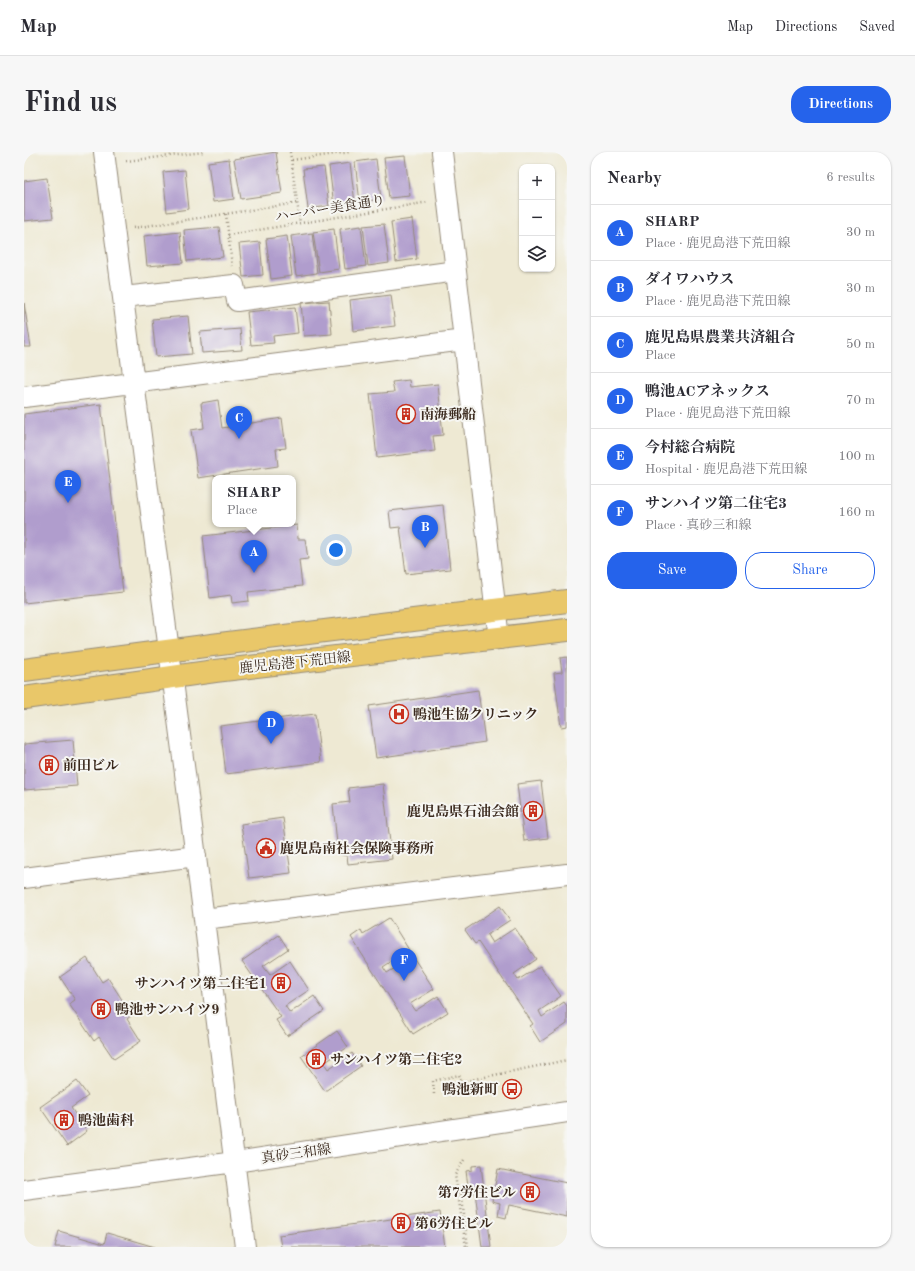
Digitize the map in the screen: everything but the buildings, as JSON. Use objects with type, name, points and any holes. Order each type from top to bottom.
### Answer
[{"type":"main road","name":"鹿児島港下荒田線","points":[[24,670],[567,601]]},
{"type":"main road","name":"鹿児島港下荒田線","points":[[24,698],[230,669],[500,639],[567,630]]},
{"type":"street","points":[[104,152],[196,856],[245,1247]]},
{"type":"street","points":[[442,152],[500,639]]},
{"type":"street","points":[[123,297],[234,285],[237,301],[456,271]]},
{"type":"street","points":[[24,397],[464,340]]},
{"type":"street","points":[[24,878],[196,856]]},
{"type":"street","points":[[204,919],[567,874]]},
{"type":"street","name":"真砂三和線","points":[[24,1190],[235,1162],[567,1112]]},
{"type":"path","points":[[126,161],[204,152]]},
{"type":"path","points":[[290,152],[300,223]]},
{"type":"path","points":[[292,160],[350,152]]},
{"type":"path","name":"ハーバー美食通り","points":[[228,235],[434,201]]},
{"type":"path","name":"ハーバー美食通り","points":[[133,228],[297,203]]},
{"type":"path","points":[[226,214],[234,285]]},
{"type":"path","points":[[446,1085],[567,1060]]},
{"type":"path","points":[[434,1094],[433,1081],[459,1076],[460,1082]]},
{"type":"path","points":[[464,1160],[455,1175],[467,1247]]},
{"type":"place","name":"南海郵船","points":[[406,414]]},
{"type":"place","name":"鹿児島県農業共済組合","points":[[239,439]]},
{"type":"place","name":"今村総合病院","points":[[68,503]]},
{"type":"place","name":"ダイワハウス","points":[[425,548]]},
{"type":"place","name":"SHARP","points":[[254,573]]},
{"type":"place","name":"鴨池生協クリニック","points":[[399,714]]},
{"type":"place","name":"鴨池ACアネックス","points":[[271,744]]},
{"type":"place","name":"前田ビル","points":[[49,765]]},
{"type":"place","name":"鹿児島県石油会館","points":[[533,811]]},
{"type":"place","name":"鹿児島南社会保険事務所","points":[[266,848]]},
{"type":"place","name":"サンハイツ第二住宅3","points":[[404,981]]},
{"type":"place","name":"サンハイツ第二住宅1","points":[[281,983]]},
{"type":"place","name":"鴨池サンハイツ9","points":[[101,1009]]},
{"type":"place","name":"サンハイツ第二住宅2","points":[[316,1059]]},
{"type":"place","name":"鴨池新町","points":[[512,1089]]},
{"type":"place","name":"鴨池歯科","points":[[64,1120]]},
{"type":"place","name":"第7労住ビル","points":[[530,1192]]},
{"type":"place","name":"第6労住ビル","points":[[401,1223]]}]
